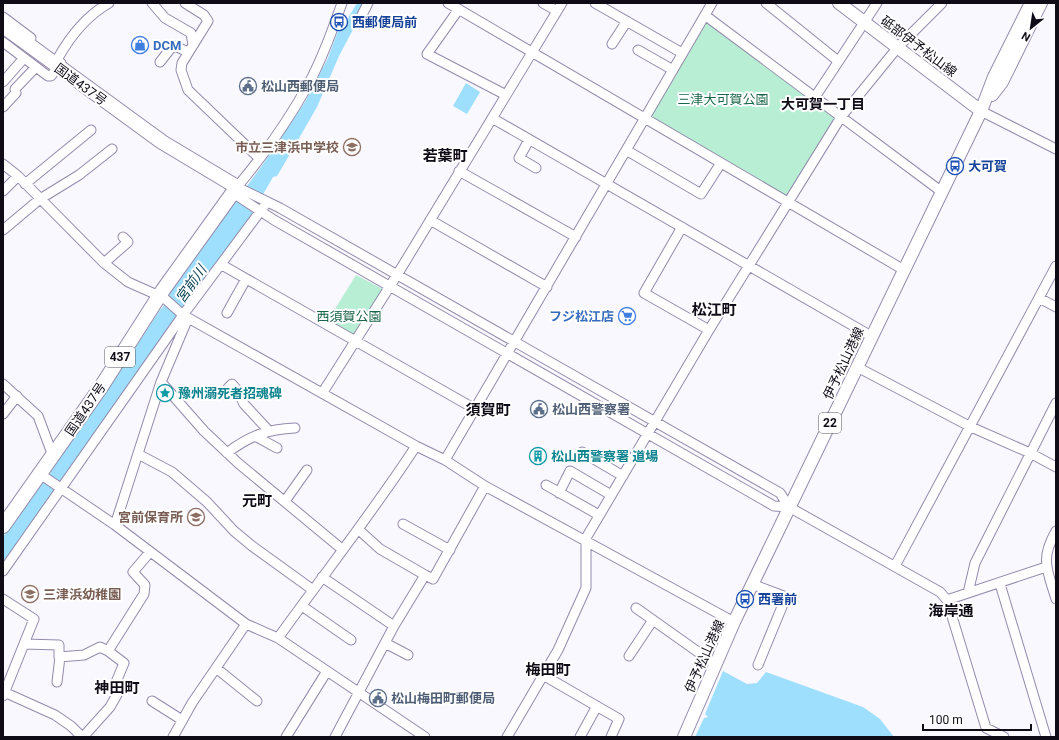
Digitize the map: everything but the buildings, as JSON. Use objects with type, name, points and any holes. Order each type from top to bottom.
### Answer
[{"type":"highway","name":"国道437号","points":[[3,26],[162,142],[236,191],[53,456],[42,476],[3,526]]},
{"type":"highway","name":"国道437号","points":[[3,34],[57,66]]},
{"type":"main road","name":"伊予松山港線","points":[[684,737],[734,622],[981,111],[994,77],[1031,3]]},
{"type":"main road","name":"伊予松山港線","points":[[981,111],[1002,82],[1041,3]]},
{"type":"main road","name":"砥部伊予松山線","points":[[846,5],[864,22],[981,111]]},
{"type":"street","points":[[3,42],[48,76],[52,76],[71,36],[92,15],[110,3]]},
{"type":"street","points":[[152,3],[165,18],[191,33],[190,49]]},
{"type":"street","points":[[342,3],[326,47],[308,84],[236,191],[263,206],[280,208],[515,341],[780,493],[789,506],[940,592],[946,600],[986,728],[999,736]]},
{"type":"street","points":[[362,15],[368,3]]},
{"type":"street","points":[[323,392],[356,341],[559,7],[543,3]]},
{"type":"street","points":[[595,3],[682,54]]},
{"type":"street","points":[[444,460],[508,354],[682,54],[706,16],[712,3]]},
{"type":"street","points":[[766,3],[838,61]]},
{"type":"street","points":[[815,97],[877,3]]},
{"type":"street","points":[[507,737],[558,650],[586,588],[586,538],[599,515],[748,265],[841,116],[898,47],[942,3]]},
{"type":"street","points":[[191,5],[204,15],[208,21],[190,49],[181,70],[188,90],[259,158]]},
{"type":"street","points":[[506,95],[427,54],[455,6],[904,270]]},
{"type":"street","points":[[706,16],[942,192]]},
{"type":"street","points":[[3,17],[57,66]]},
{"type":"street","points":[[612,44],[627,21]]},
{"type":"street","points":[[161,62],[171,48],[175,46],[190,49]]},
{"type":"street","points":[[638,50],[673,70]]},
{"type":"street","points":[[3,82],[24,58]]},
{"type":"street","points":[[3,107],[16,93],[15,89],[36,67]]},
{"type":"street","points":[[981,111],[1056,149]]},
{"type":"street","points":[[492,118],[871,336]]},
{"type":"street","points":[[26,184],[91,130]]},
{"type":"street","points":[[529,140],[519,158],[531,168]]},
{"type":"street","points":[[3,230],[40,199],[79,175],[112,149]]},
{"type":"street","points":[[626,150],[702,194],[720,163]]},
{"type":"street","points":[[3,164],[18,176],[104,263],[128,282],[162,297],[183,314],[416,446],[444,460],[485,486],[734,622]]},
{"type":"street","points":[[459,172],[576,237]]},
{"type":"street","points":[[3,191],[18,176]]},
{"type":"street","points":[[3,571],[183,314],[222,265],[263,206]]},
{"type":"street","points":[[263,206],[274,220],[774,506],[789,506]]},
{"type":"street","points":[[430,220],[547,287]]},
{"type":"street","points":[[682,227],[644,293],[709,330]]},
{"type":"street","points":[[104,263],[128,242],[122,237]]},
{"type":"street","points":[[222,265],[475,409]]},
{"type":"street","points":[[896,566],[1056,266]]},
{"type":"street","points":[[227,313],[246,279]]},
{"type":"street","points":[[1039,298],[1056,307]]},
{"type":"street","points":[[115,525],[183,314]]},
{"type":"street","points":[[857,367],[970,427],[1030,453],[1056,467]]},
{"type":"street","points":[[161,382],[204,431],[227,453],[343,550]]},
{"type":"street","points":[[3,384],[38,416],[53,456]]},
{"type":"street","points":[[228,388],[232,384],[235,387],[244,404],[269,431]]},
{"type":"street","points":[[3,414],[17,396]]},
{"type":"street","points":[[968,593],[974,563],[1056,403]]},
{"type":"street","points":[[227,453],[241,442],[255,436],[269,431],[295,428]]},
{"type":"street","points":[[255,436],[278,448]]},
{"type":"street","points":[[278,638],[312,590],[359,530],[416,446]]},
{"type":"street","points":[[582,452],[623,476]]},
{"type":"street","points":[[138,454],[172,472],[206,502],[234,531],[312,590]]},
{"type":"street","points":[[285,501],[307,470]]},
{"type":"street","points":[[559,493],[570,471],[611,496]]},
{"type":"street","points":[[42,476],[115,525],[246,624],[278,638],[359,693],[410,733],[425,737]]},
{"type":"street","points":[[546,485],[599,515]]},
{"type":"street","points":[[359,530],[380,549],[433,579],[485,486]]},
{"type":"street","points":[[403,524],[425,530],[450,550]]},
{"type":"street","points":[[1056,531],[1046,552],[1046,567],[1056,599]]},
{"type":"street","points":[[108,651],[144,594],[145,585],[133,572],[150,552]]},
{"type":"street","points":[[946,600],[1000,584],[1046,567]]},
{"type":"street","points":[[335,737],[394,626],[425,575]]},
{"type":"street","points":[[322,577],[394,626]]},
{"type":"street","points":[[752,584],[786,597],[758,665]]},
{"type":"street","points":[[1000,584],[1046,737]]},
{"type":"street","points":[[3,599],[34,618],[4,694],[44,709],[63,720],[77,736],[110,708],[119,691],[114,687],[124,663],[100,647],[84,655],[60,657]]},
{"type":"street","points":[[302,606],[351,640]]},
{"type":"street","points":[[636,608],[715,664]]},
{"type":"street","points":[[629,656],[653,620]]},
{"type":"street","points":[[173,737],[182,720],[246,624]]},
{"type":"street","points":[[385,643],[408,656]]},
{"type":"street","points":[[24,644],[59,645],[60,657],[57,682]]},
{"type":"street","points":[[216,668],[257,701]]},
{"type":"street","points":[[286,737],[326,671]]},
{"type":"street","points":[[543,675],[619,719],[611,737]]},
{"type":"street","points":[[152,701],[182,720]]},
{"type":"street","points":[[580,737],[597,706]]},
{"type":"green space","name":"三津大可賀公園","points":[[707,19],[838,117],[787,199],[649,117]]},
{"type":"green space","name":"西須賀公園","points":[[356,275],[383,289],[355,338],[327,322]]},
{"type":"water","name":"宮前川","points":[[357,3],[367,3],[339,56],[317,107],[277,176],[273,177],[249,219],[3,564],[3,537],[40,484],[49,476],[51,470],[85,423],[160,310],[168,301],[166,296],[261,167],[305,102],[328,58],[339,28],[347,20]]},
{"type":"water","points":[[466,83],[480,92],[467,114],[453,106]]},
{"type":"water","points":[[723,671],[747,684],[757,683],[766,672],[863,707],[880,719],[894,737],[695,737],[704,718],[708,717],[705,714]]},
{"type":"place","name":"西郵便局前","points":[[339,22]]},
{"type":"place","name":"DCM","points":[[140,45]]},
{"type":"place","name":"松山西郵便局","points":[[248,86]]},
{"type":"place","name":"市立三津浜中学校","points":[[352,147]]},
{"type":"place","name":"大可賀","points":[[955,166]]},
{"type":"place","name":"フジ松江店","points":[[627,316]]},
{"type":"place","name":"豫州溺死者招魂碑","points":[[165,393]]},
{"type":"place","name":"松山西警察署","points":[[539,409]]},
{"type":"place","name":"松山西警察署 道場","points":[[538,456]]},
{"type":"place","name":"宮前保育所","points":[[196,517]]},
{"type":"place","name":"三津浜幼稚園","points":[[30,594]]},
{"type":"place","name":"西署前","points":[[745,599]]},
{"type":"place","name":"松山梅田町郵便局","points":[[378,698]]},
{"type":"district","name":"大可賀一丁目","points":[[823,104]]},
{"type":"district","name":"若葉町","points":[[445,156]]},
{"type":"district","name":"松江町","points":[[714,310]]},
{"type":"district","name":"須賀町","points":[[488,410]]},
{"type":"district","name":"元町","points":[[257,501]]},
{"type":"district","name":"海岸通","points":[[951,611]]},
{"type":"district","name":"梅田町","points":[[548,670]]},
{"type":"district","name":"神田町","points":[[117,688]]}]
